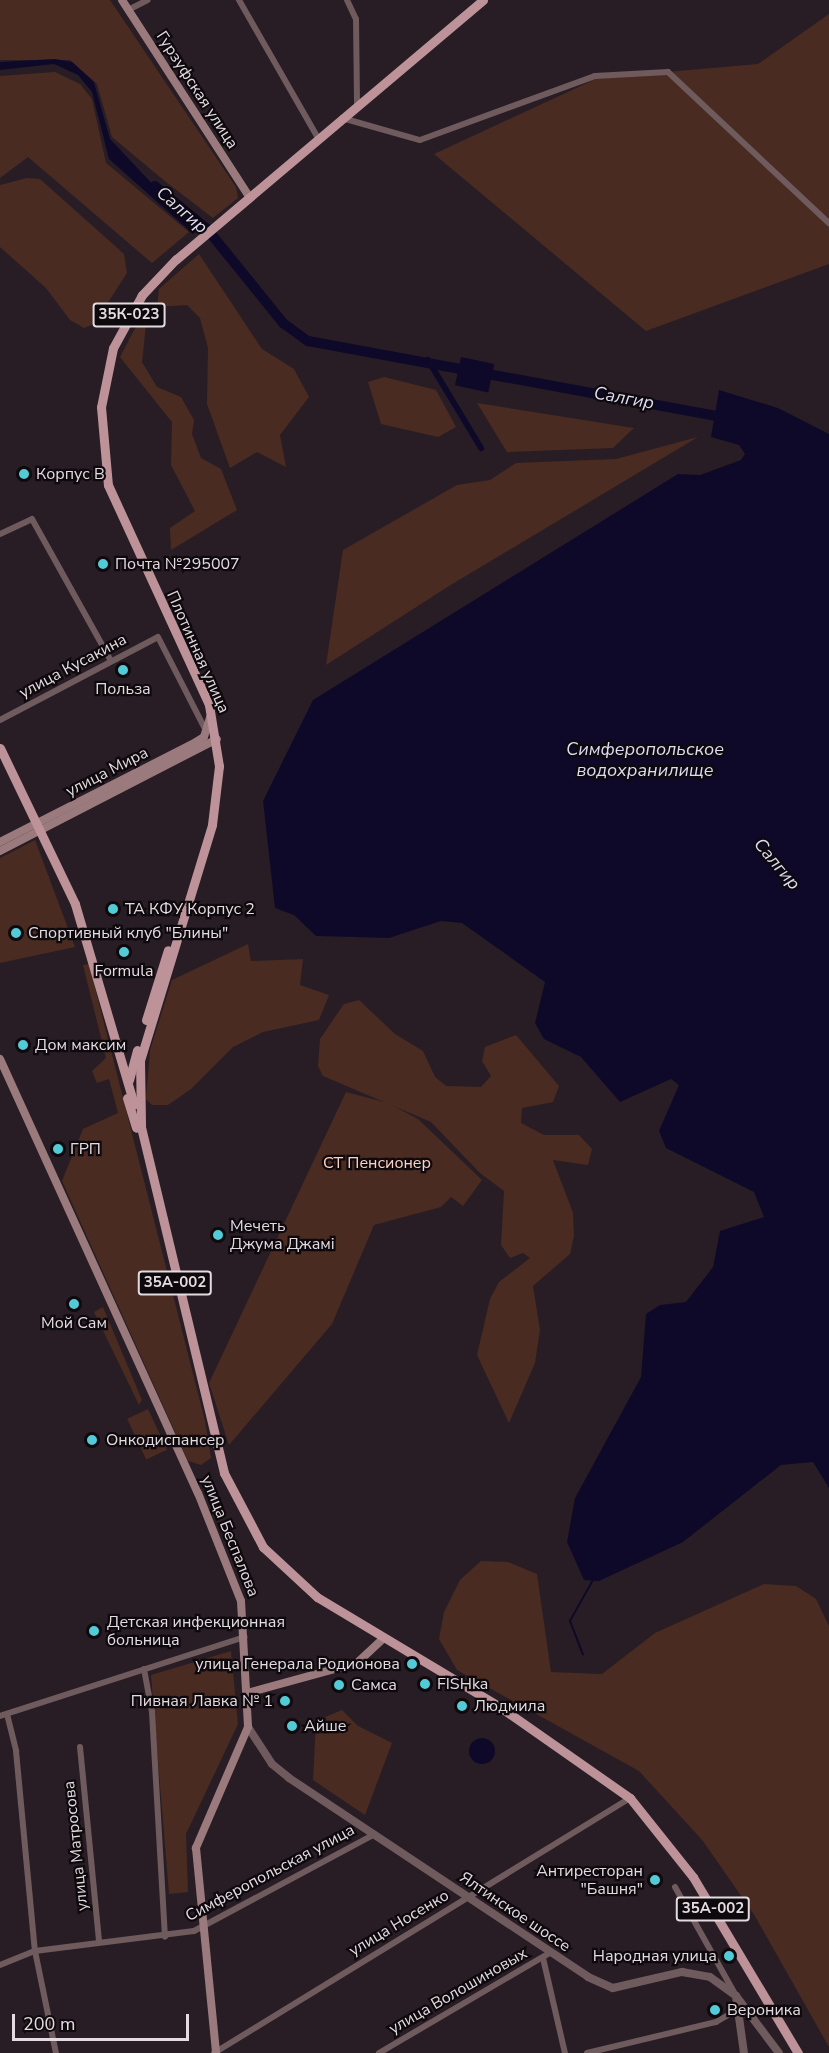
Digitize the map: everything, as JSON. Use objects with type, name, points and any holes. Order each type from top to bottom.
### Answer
[{"type":"main road","name":"Гурзуфская улица","points":[[122,0],[249,196]]},
{"type":"main road","name":"35К-023","points":[[249,196],[483,0]]},
{"type":"main road","name":"Плотинная улица","points":[[217,739],[211,714],[115,505],[103,463],[101,407],[108,365],[126,320],[157,277],[249,196]]},
{"type":"main road","points":[[206,732],[211,714]]},
{"type":"main road","name":"улица Мира","points":[[0,851],[39,827],[196,742],[206,732]]},
{"type":"main road","name":"35К-023","points":[[126,1095],[210,813],[217,739]]},
{"type":"main road","name":"улица Мира","points":[[0,842],[39,827],[217,739]]},
{"type":"main road","name":"35А-002","points":[[150,1177],[141,1127],[140,1060],[212,825],[219,780],[217,739]]},
{"type":"main road","points":[[0,748],[75,904],[141,1127]]},
{"type":"main road","points":[[106,1008],[126,1095]]},
{"type":"main road","name":"улица Беспалова","points":[[0,1059],[220,1544],[238,1592],[246,1637],[248,1727],[199,1835],[203,1925],[215,2053]]},
{"type":"main road","name":"35А-002","points":[[126,1095],[150,1177],[224,1473],[238,1507],[288,1575],[384,1638],[500,1707],[630,1798],[693,1877],[798,2053]]},
{"type":"main road","points":[[247,1693],[357,1663],[384,1638]]},
{"type":"street","points":[[128,10],[148,0]]},
{"type":"street","points":[[239,0],[318,138]]},
{"type":"street","points":[[346,0],[356,20],[357,105]]},
{"type":"street","points":[[342,118],[420,140],[595,76],[668,72],[829,222]]},
{"type":"street","points":[[0,534],[32,519],[111,661]]},
{"type":"street","name":"улица Кусакина","points":[[0,720],[158,637]]},
{"type":"street","name":"Плотинная улица","points":[[158,637],[206,732]]},
{"type":"street","points":[[56,2053],[35,1951],[16,1751],[3,1715],[246,1637]]},
{"type":"street","points":[[144,1669],[152,1712],[165,1937]]},
{"type":"street","name":"Ялтинское шоссе","points":[[248,1727],[272,1764],[551,1952],[613,1988],[682,1972],[710,1977],[736,1996],[779,2053]]},
{"type":"street","points":[[242,1741],[258,1743]]},
{"type":"street","name":"улица Матросова","points":[[80,1747],[99,1941]]},
{"type":"street","name":"улица Носенко","points":[[215,2053],[630,1798]]},
{"type":"street","name":"Симферопольская улица","points":[[0,1965],[35,1951],[99,1941],[165,1937],[203,1925],[375,1834]]},
{"type":"street","points":[[675,1887],[736,1996],[744,2053]]},
{"type":"street","name":"улица Волошиновых","points":[[379,2053],[551,1952]]},
{"type":"street","points":[[543,1958],[565,2053]]},
{"type":"street","points":[[587,2053],[716,2022],[737,2010]]},
{"type":"green space","points":[[0,0],[110,0],[236,187],[238,198],[213,218],[166,182],[112,137],[97,84],[70,60],[0,60]]},
{"type":"green space","points":[[829,14],[829,264],[646,331],[434,154],[598,78],[758,64]]},
{"type":"green space","points":[[55,72],[80,84],[92,99],[106,163],[189,232],[152,263],[28,157],[0,178],[0,76]]},
{"type":"green space","points":[[27,178],[40,179],[124,254],[127,273],[94,324],[84,328],[70,320],[46,288],[0,247],[0,185]]},
{"type":"green space","points":[[199,254],[262,349],[294,369],[309,397],[280,435],[286,467],[257,452],[230,468],[207,404],[208,348],[200,318],[187,305],[157,307],[159,289]]},
{"type":"green space","points":[[140,319],[146,325],[142,362],[157,387],[181,397],[194,420],[192,434],[201,458],[221,469],[237,510],[171,550],[170,528],[195,511],[171,465],[172,422],[120,357]]},
{"type":"green space","points":[[384,377],[436,390],[456,427],[438,437],[381,424],[368,382]]},
{"type":"green space","points":[[477,403],[634,428],[613,448],[507,452]]},
{"type":"green space","points":[[698,437],[449,586],[326,665],[343,550],[457,485],[490,480],[516,463],[616,459]]},
{"type":"green space","points":[[35,840],[75,947],[0,963],[0,858]]},
{"type":"green space","points":[[248,944],[251,961],[303,959],[300,985],[329,995],[319,1020],[263,1032],[233,1047],[191,1089],[168,1105],[152,1105],[146,1099],[150,1050],[172,980]]},
{"type":"green space","points":[[89,964],[205,1421],[211,1458],[201,1465],[188,1461],[62,1181],[83,1129],[118,1113],[109,1079],[97,1083],[92,1071],[106,1058],[83,965]]},
{"type":"green space","points":[[359,1000],[395,1034],[423,1051],[435,1077],[446,1086],[481,1087],[491,1076],[482,1061],[485,1047],[516,1035],[559,1086],[553,1102],[522,1108],[521,1123],[544,1135],[579,1135],[592,1149],[588,1165],[553,1160],[573,1213],[574,1236],[570,1254],[533,1286],[540,1330],[535,1363],[509,1423],[477,1355],[490,1299],[499,1282],[530,1258],[523,1253],[510,1258],[501,1245],[504,1191],[480,1173],[431,1122],[323,1076],[318,1066],[320,1039],[344,1004]]},
{"type":"green space","name":"СТ Пенсионер","points":[[346,1092],[388,1103],[418,1119],[482,1180],[463,1206],[451,1197],[441,1207],[374,1225],[332,1324],[229,1445],[209,1383]]},
{"type":"green space","points":[[103,1307],[142,1400],[139,1405],[94,1312]]},
{"type":"green space","points":[[148,1409],[167,1450],[146,1460],[127,1419]]},
{"type":"green space","points":[[481,1561],[508,1562],[537,1574],[551,1672],[602,1674],[655,1633],[764,1584],[796,1586],[816,1599],[829,1626],[829,2047],[755,1916],[703,1841],[639,1771],[457,1670],[439,1639],[444,1612],[460,1580]]},
{"type":"green space","points":[[231,1651],[238,1724],[186,1834],[188,1892],[169,1894],[151,1675]]},
{"type":"green space","points":[[342,1710],[358,1726],[392,1743],[365,1815],[313,1780],[316,1721]]},
{"type":"water","points":[[55,59],[72,62],[94,82],[110,139],[176,209],[206,222],[193,234],[109,159],[92,92],[78,75],[54,64],[0,70],[0,62]]},
{"type":"water","points":[[461,357],[494,364],[488,392],[455,385]]},
{"type":"water","name":"Симферопольское водохранилище","points":[[719,390],[778,408],[829,434],[829,1488],[813,1462],[781,1465],[683,1542],[599,1581],[584,1580],[567,1542],[575,1498],[641,1377],[646,1314],[660,1305],[686,1302],[713,1267],[720,1231],[764,1217],[754,1192],[666,1148],[659,1131],[679,1085],[671,1079],[620,1102],[581,1057],[544,1039],[535,1023],[545,982],[462,923],[441,921],[389,938],[316,936],[294,915],[275,908],[263,801],[313,700],[678,474],[700,475],[741,460],[745,454],[739,445],[711,437]]},
{"type":"water","points":[[482,1738],[492,1741],[495,1751],[492,1761],[482,1764],[472,1761],[469,1751],[472,1741]]},
{"type":"waterway","name":"Салгир","points":[[155,186],[207,229],[283,323],[308,341],[726,418]]},
{"type":"waterway","points":[[428,360],[481,448]]},
{"type":"waterway","points":[[583,1655],[570,1621],[593,1580]]},
{"type":"place","name":"Корпус В","points":[[24,474]]},
{"type":"place","name":"Почта №295007","points":[[103,564]]},
{"type":"place","name":"Польза","points":[[123,670]]},
{"type":"place","name":"ТА КФУ Корпус 2","points":[[113,909]]},
{"type":"place","name":"Спортивный клуб \"Блины\"","points":[[16,933]]},
{"type":"place","name":"Formula","points":[[124,952]]},
{"type":"place","name":"Дом максим","points":[[23,1045]]},
{"type":"place","name":"ГРП","points":[[58,1149]]},
{"type":"place","name":"Мечеть Джума Джамі","points":[[218,1235]]},
{"type":"place","name":"Мой Сам","points":[[74,1304]]},
{"type":"place","name":"Онкодиспансер","points":[[92,1440]]},
{"type":"place","name":"Детская инфекционная больница","points":[[94,1631]]},
{"type":"place","name":"улица Генерала Родионова","points":[[412,1664]]},
{"type":"place","name":"FISHka","points":[[425,1684]]},
{"type":"place","name":"Самса","points":[[339,1685]]},
{"type":"place","name":"Пивная Лавка № 1","points":[[285,1701]]},
{"type":"place","name":"Людмила","points":[[462,1706]]},
{"type":"place","name":"Айше","points":[[292,1726]]},
{"type":"place","name":"Антиресторан \"Башня\"","points":[[655,1880]]},
{"type":"place","name":"Народная улица","points":[[729,1956]]},
{"type":"place","name":"Вероника","points":[[715,2010]]}]
